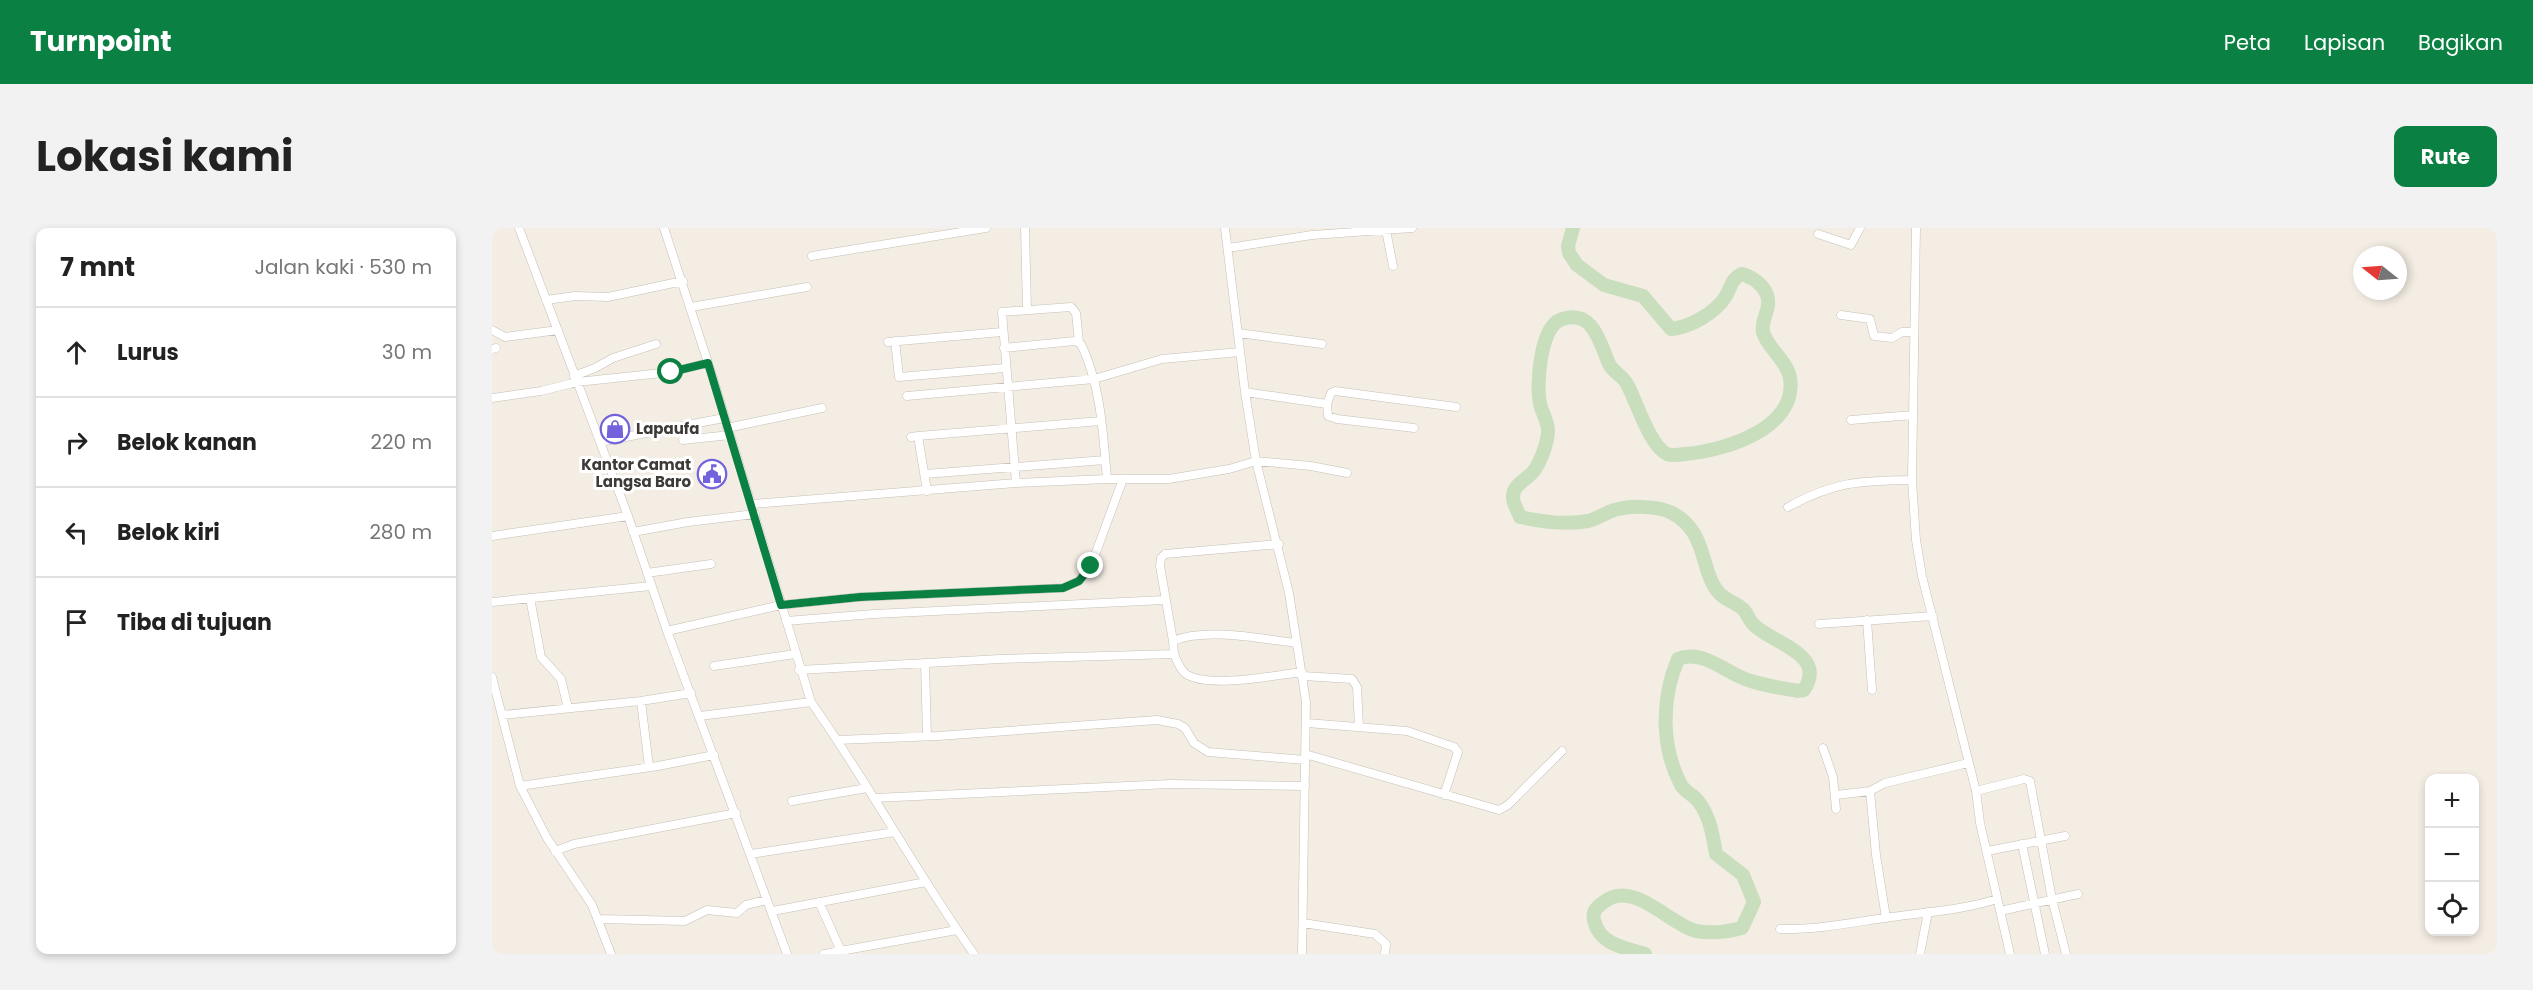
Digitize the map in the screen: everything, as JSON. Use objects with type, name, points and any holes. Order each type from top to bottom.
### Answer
[{"type":"street","points":[[519,228],[628,516],[667,631],[773,911],[787,954]]},
{"type":"street","points":[[664,228],[691,307],[755,514],[799,670],[811,702],[875,798],[957,930],[975,954]]},
{"type":"street","points":[[812,256],[986,228]]},
{"type":"street","points":[[1024,228],[1027,309]]},
{"type":"street","points":[[1225,228],[1245,392],[1256,461],[1279,544],[1302,674],[1307,723],[1302,954]]},
{"type":"street","points":[[1228,248],[1312,235],[1412,228]]},
{"type":"street","points":[[1818,234],[1851,245],[1860,228]]},
{"type":"street","points":[[1916,228],[1912,480],[1916,540],[1922,576],[1976,791],[2010,954]]},
{"type":"street","points":[[1386,230],[1393,266]]},
{"type":"street","points":[[546,300],[575,296],[608,297],[682,281]]},
{"type":"street","points":[[691,307],[807,287]]},
{"type":"street","points":[[1016,483],[1002,312],[1071,307],[1076,313],[1079,342],[1090,364],[1094,379],[1107,479]]},
{"type":"street","points":[[1841,315],[1870,319],[1874,336],[1892,338],[1902,332],[1913,332]]},
{"type":"street","points":[[492,330],[505,337],[558,330]]},
{"type":"street","points":[[1002,332],[891,342],[899,377],[1005,368]]},
{"type":"street","points":[[1238,333],[1322,344]]},
{"type":"street","points":[[1004,348],[1079,342]]},
{"type":"street","points":[[492,398],[541,391],[575,379],[613,358],[656,344]]},
{"type":"street","points":[[907,396],[1094,379],[1162,359],[1240,352]]},
{"type":"street","points":[[575,379],[671,372],[708,363]]},
{"type":"street","points":[[1414,428],[1336,419],[1328,416],[1327,404],[1331,393],[1335,391],[1456,406]]},
{"type":"street","points":[[1245,392],[1327,404]]},
{"type":"street","points":[[683,440],[822,408]]},
{"type":"street","points":[[1851,420],[1913,415]]},
{"type":"street","points":[[600,442],[724,418]]},
{"type":"street","points":[[927,491],[925,474],[914,436],[1101,421]]},
{"type":"street","points":[[925,474],[1105,460]]},
{"type":"street","points":[[752,504],[1016,483],[1180,477],[1229,469],[1256,461],[1347,472]]},
{"type":"street","points":[[667,631],[781,605],[860,597],[1063,588],[1074,585],[1091,566],[1123,479]]},
{"type":"street","points":[[1788,507],[1833,486],[1866,481],[1912,480]]},
{"type":"street","points":[[633,532],[688,522],[755,514]]},
{"type":"street","points":[[492,536],[628,516]]},
{"type":"street","points":[[1279,544],[1165,554],[1161,558],[1164,600],[1174,654],[1187,675],[1205,679],[1246,681],[1302,674],[1352,679],[1357,687],[1359,727]]},
{"type":"street","points":[[647,573],[711,564]]},
{"type":"street","points":[[492,602],[651,586]]},
{"type":"street","points":[[530,598],[541,657],[561,679],[568,708]]},
{"type":"street","points":[[786,621],[874,614],[1164,600]]},
{"type":"street","points":[[1819,624],[1933,616]]},
{"type":"street","points":[[1867,620],[1872,690]]},
{"type":"street","points":[[1173,641],[1181,637],[1215,635],[1296,643]]},
{"type":"street","points":[[714,666],[795,654]]},
{"type":"street","points":[[799,670],[1174,654]]},
{"type":"street","points":[[925,663],[927,736]]},
{"type":"street","points":[[492,677],[520,786],[555,851],[587,897],[599,919],[611,954]]},
{"type":"street","points":[[502,715],[641,701],[691,693]]},
{"type":"street","points":[[641,701],[649,767]]},
{"type":"street","points":[[700,716],[811,702]]},
{"type":"street","points":[[837,740],[1157,720],[1178,724],[1185,728],[1194,743],[1208,752],[1305,757],[1495,809],[1504,809],[1562,751]]},
{"type":"street","points":[[1307,723],[1407,731],[1454,747],[1458,752],[1444,795]]},
{"type":"street","points":[[1823,748],[1830,764],[1836,795],[1836,809]]},
{"type":"street","points":[[520,786],[714,755]]},
{"type":"street","points":[[1836,795],[1870,791],[1885,783],[1968,763]]},
{"type":"street","points":[[1976,791],[2028,780],[2052,899],[2066,954]]},
{"type":"street","points":[[875,798],[1170,784],[1305,786]]},
{"type":"street","points":[[792,801],[867,788]]},
{"type":"street","points":[[1870,791],[1876,855],[1886,918]]},
{"type":"street","points":[[555,851],[574,844],[736,813]]},
{"type":"street","points":[[751,854],[895,832]]},
{"type":"street","points":[[1987,851],[2065,836]]},
{"type":"street","points":[[2022,844],[2044,954]]},
{"type":"street","points":[[773,911],[926,882]]},
{"type":"street","points":[[2000,911],[2078,894]]},
{"type":"street","points":[[1780,929],[1809,929],[1967,907],[1997,899]]},
{"type":"street","points":[[599,919],[685,921],[706,910],[736,913],[746,905],[767,900]]},
{"type":"street","points":[[819,902],[841,951]]},
{"type":"street","points":[[1920,954],[1928,912]]},
{"type":"street","points":[[1303,923],[1375,934],[1386,944],[1385,954]]},
{"type":"street","points":[[824,954],[957,930]]},
{"type":"waterway","points":[[1573,228],[1568,246],[1569,253],[1577,265],[1604,285],[1643,296],[1671,329],[1702,318],[1716,308],[1726,296],[1734,280],[1742,274],[1752,278],[1767,294],[1763,325],[1765,338],[1785,365],[1790,378],[1789,396],[1782,411],[1770,424],[1755,434],[1719,448],[1671,455],[1661,449],[1649,433],[1627,384],[1609,364],[1594,329],[1588,323],[1580,318],[1571,317],[1560,320],[1553,325],[1544,345],[1539,372],[1539,396],[1548,435],[1536,468],[1514,492],[1513,501],[1520,517],[1546,522],[1571,523],[1588,521],[1616,510],[1632,507],[1658,508],[1672,513],[1684,521],[1698,541],[1713,585],[1720,594],[1743,609],[1761,631],[1794,650],[1809,667],[1809,677],[1804,690],[1797,691],[1768,686],[1742,678],[1697,657],[1678,659],[1672,674],[1666,706],[1667,739],[1674,770],[1681,785],[1702,807],[1710,826],[1716,854],[1743,875],[1754,902],[1742,928],[1714,932],[1696,931],[1685,927],[1651,905],[1627,896],[1615,896],[1597,908],[1594,912],[1594,920],[1601,935],[1614,944],[1645,954]]},
{"type":"place","name":"Lapaufa","points":[[615,429]]},
{"type":"place","name":"Kantor Camat Langsa Baro","points":[[712,474]]},
{"type":"route","points":[[671,372],[708,363],[781,605],[860,597],[1063,588],[1074,585],[1091,566]]}]
